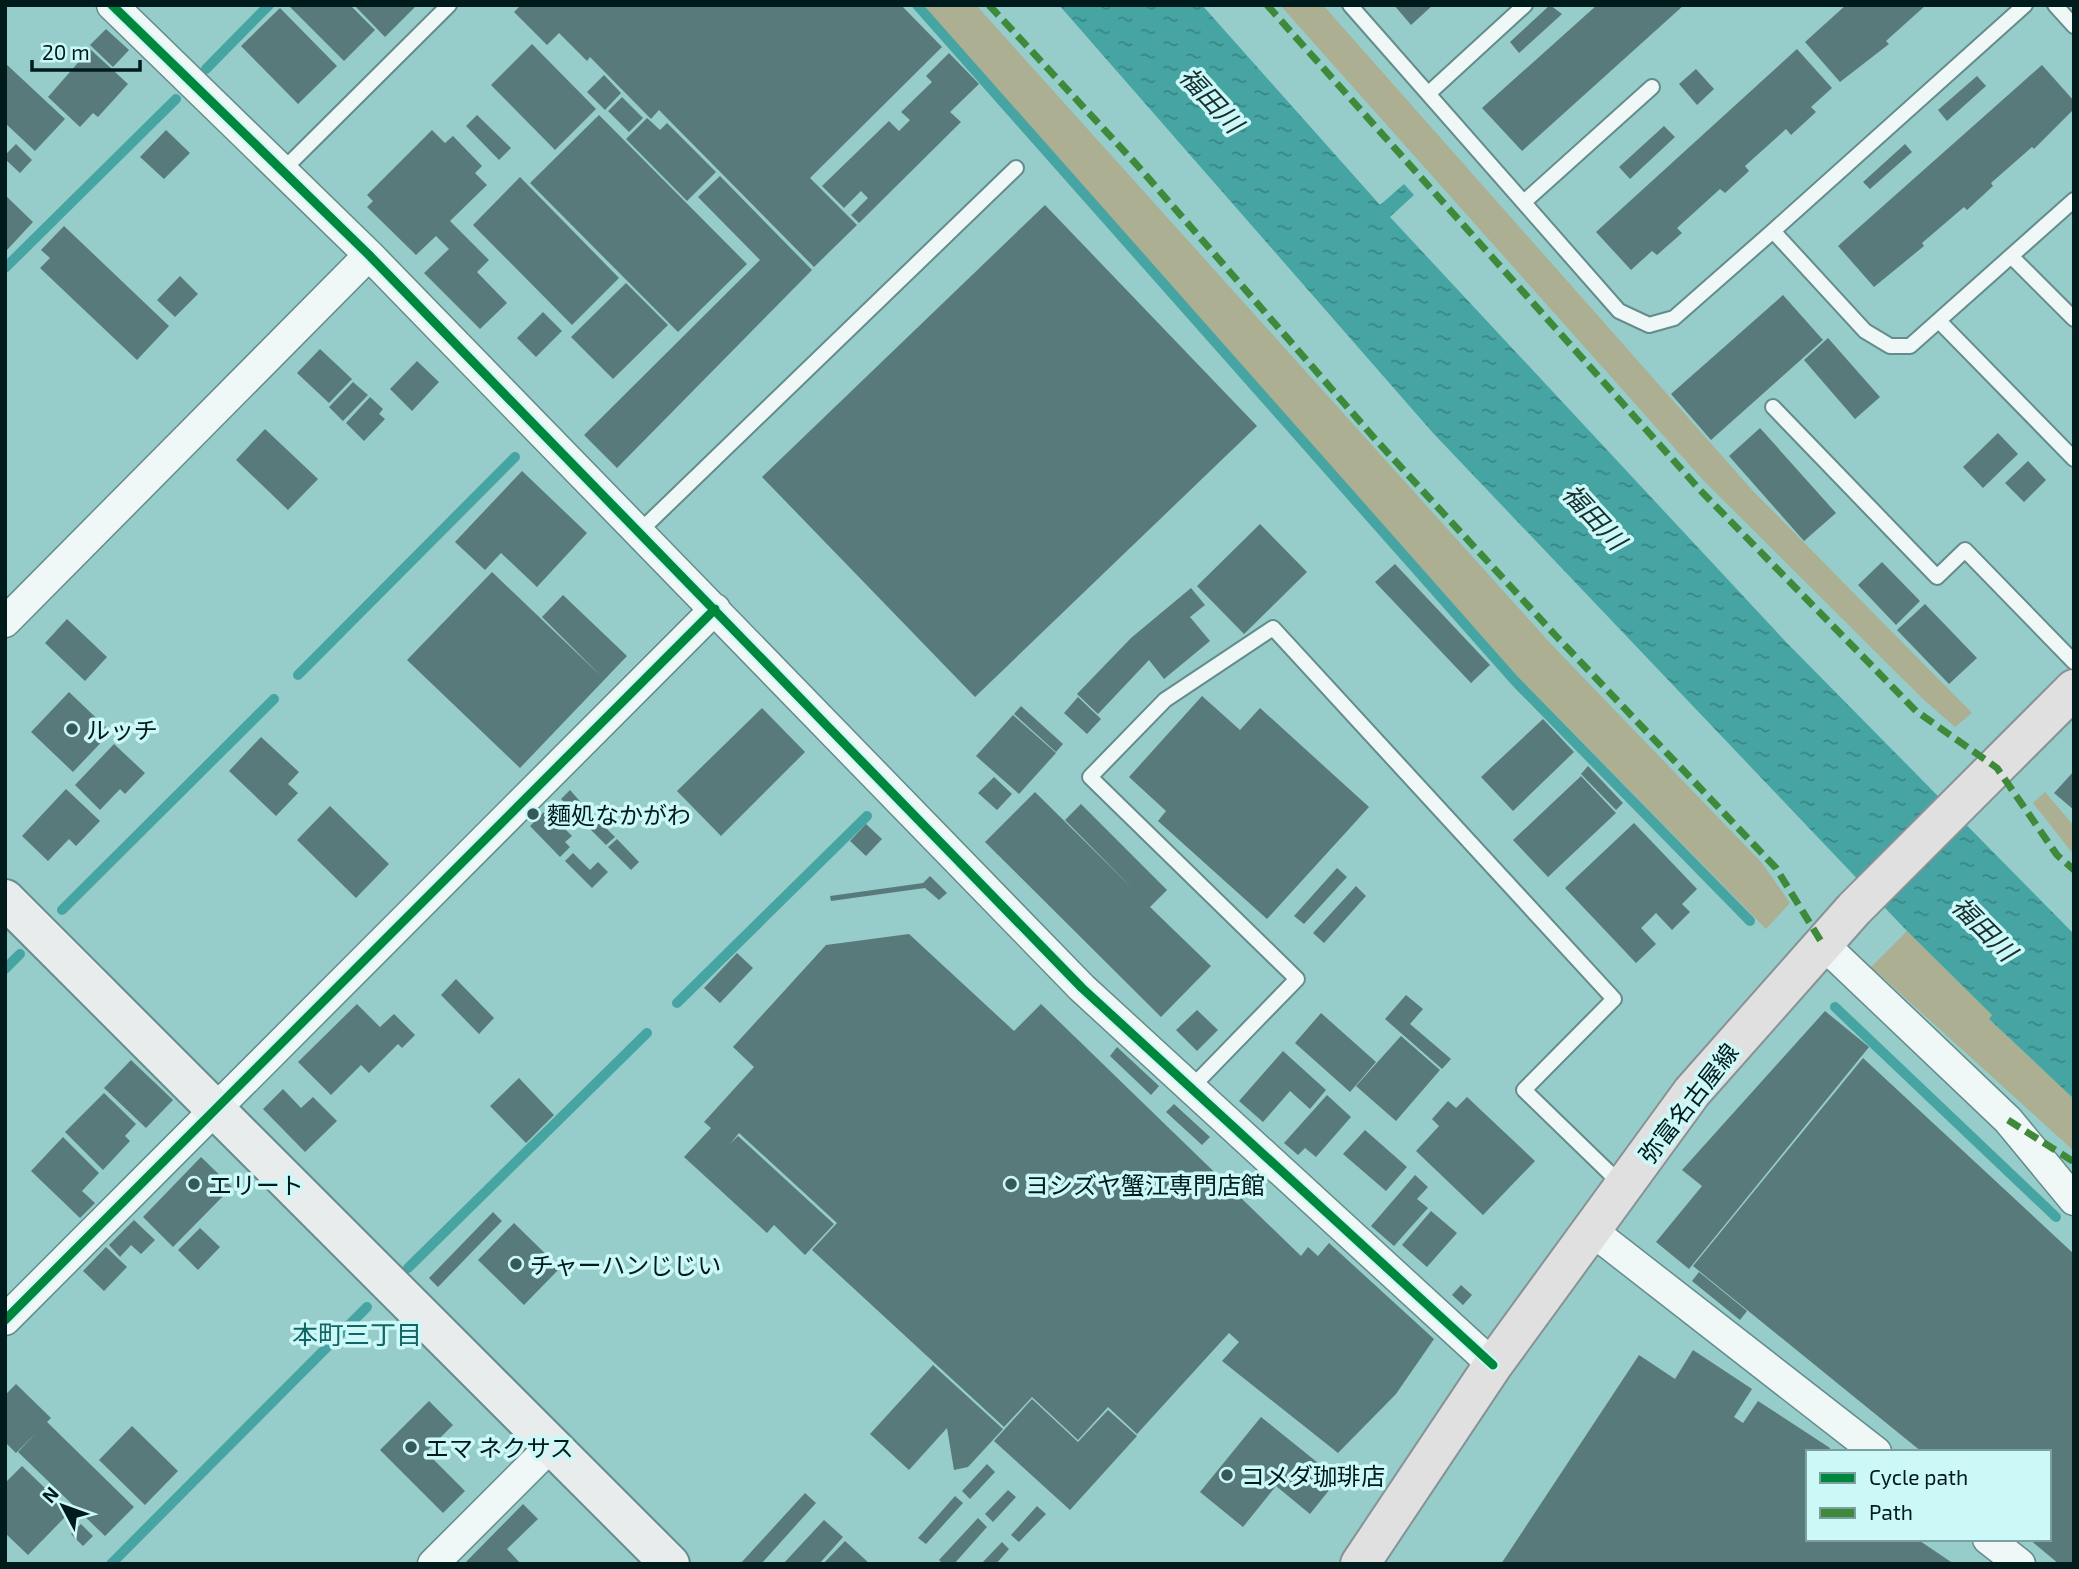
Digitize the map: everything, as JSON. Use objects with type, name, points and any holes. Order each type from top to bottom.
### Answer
[{"type":"main road","name":"弥富名古屋線","points":[[1360,1564],[1493,1365],[1692,1092],[1854,909],[2074,689]]},
{"type":"street","points":[[112,5],[369,255],[1082,988],[1493,1365]]},
{"type":"street","points":[[5,622],[369,255]]},
{"type":"street","points":[[5,1320],[715,609]]},
{"type":"street","points":[[5,899],[670,1564]]},
{"type":"street","points":[[1822,943],[2008,1120],[2074,1200]]},
{"type":"street","points":[[1591,1230],[1873,1450]]},
{"type":"street","points":[[433,1564],[551,1446]]},
{"type":"street","points":[[1991,1541],[2020,1564]]},
{"type":"lane","points":[[282,171],[449,5]]},
{"type":"lane","points":[[1350,5],[1619,311],[1649,325],[1674,318],[2025,5]]},
{"type":"lane","points":[[1429,93],[1525,5]]},
{"type":"lane","points":[[2055,5],[2074,26]]},
{"type":"lane","points":[[1524,202],[1652,87]]},
{"type":"lane","points":[[639,532],[1017,168]]},
{"type":"lane","points":[[1773,231],[1865,331],[1890,346],[1910,346],[2074,200]]},
{"type":"lane","points":[[2011,256],[2074,319]]},
{"type":"lane","points":[[1939,321],[2074,459]]},
{"type":"lane","points":[[1773,407],[1937,577],[1965,550],[2074,662]]},
{"type":"lane","points":[[1191,1088],[1297,979],[1090,777],[1165,700],[1273,628],[1614,999],[1524,1090],[1623,1187]]},
{"type":"green space","points":[[922,5],[976,5],[1550,643],[1762,863],[1790,903],[1766,929],[1518,677]]},
{"type":"green space","points":[[1280,5],[1323,5],[1753,491],[1972,713],[1955,727],[1923,699],[1703,480]]},
{"type":"green space","points":[[2045,792],[2074,826],[2074,855],[2033,803]]},
{"type":"green space","points":[[1907,931],[1992,1015],[1989,1019],[2074,1099],[2074,1151],[1871,967]]},
{"type":"water","name":"福田川","points":[[1059,5],[1202,5],[1380,205],[1404,184],[1414,195],[1390,217],[1786,642],[2074,934],[2074,1099],[1989,1019],[1992,1015],[1907,931],[1433,433]]},
{"type":"building","points":[[288,5],[350,5],[375,30],[344,61]]},
{"type":"building","points":[[354,5],[417,5],[385,37]]},
{"type":"building","points":[[521,5],[901,5],[942,47],[810,178],[857,225],[814,267],[659,110],[651,119],[590,57],[587,61],[559,33],[547,45],[514,12]]},
{"type":"building","points":[[1394,5],[1433,5],[1411,25]]},
{"type":"building","points":[[1550,5],[1562,14],[1519,53],[1510,42]]},
{"type":"building","points":[[1597,5],[1684,5],[1522,151],[1482,108]]},
{"type":"building","points":[[1846,5],[1926,5],[1886,41],[1889,44],[1840,82],[1805,42]]},
{"type":"building","points":[[280,8],[337,66],[298,104],[241,46]]},
{"type":"building","points":[[106,29],[129,50],[113,67],[90,45]]},
{"type":"building","points":[[532,44],[596,109],[555,150],[491,85]]},
{"type":"building","points":[[90,49],[128,84],[98,117],[93,113],[80,127],[48,97]]},
{"type":"building","points":[[1797,49],[1832,88],[1811,107],[1816,112],[1791,135],[1786,129],[1745,166],[1749,171],[1725,193],[1720,189],[1677,228],[1682,233],[1657,255],[1652,251],[1631,270],[1596,232]]},
{"type":"building","points":[[949,53],[979,84],[950,112],[961,122],[859,223],[851,215],[868,198],[861,191],[844,208],[822,186],[889,121],[899,131],[910,120],[901,112],[932,82],[926,76]]},
{"type":"building","points":[[5,63],[65,119],[35,151],[5,123]]},
{"type":"building","points":[[2042,65],[2074,101],[2074,109],[2034,149],[2032,147],[1991,183],[1993,186],[1967,210],[1964,207],[1922,243],[1924,246],[1874,287],[1838,246]]},
{"type":"building","points":[[1696,69],[1714,89],[1697,105],[1679,84]]},
{"type":"building","points":[[604,75],[621,93],[605,110],[587,92]]},
{"type":"building","points":[[1977,76],[1986,86],[1947,121],[1938,110]]},
{"type":"building","points":[[622,97],[643,118],[629,132],[608,111]]},
{"type":"building","points":[[477,115],[511,148],[499,160],[466,126]]},
{"type":"building","points":[[599,115],[747,264],[678,332],[530,183]]},
{"type":"building","points":[[647,118],[660,130],[667,123],[716,172],[687,201],[626,139]]},
{"type":"building","points":[[1664,126],[1675,137],[1630,179],[1619,167]]},
{"type":"building","points":[[166,130],[190,153],[164,179],[140,157]]},
{"type":"building","points":[[432,130],[445,143],[453,136],[482,166],[475,173],[487,185],[450,221],[489,260],[477,272],[507,303],[480,329],[424,273],[449,249],[436,236],[416,255],[367,207],[373,201],[367,195]]},
{"type":"building","points":[[16,144],[32,160],[20,173],[5,159],[5,155]]},
{"type":"building","points":[[1905,144],[1912,152],[1870,189],[1863,182]]},
{"type":"building","points":[[720,176],[812,270],[617,468],[584,435],[760,260],[698,197]]},
{"type":"building","points":[[520,177],[619,278],[572,325],[473,225]]},
{"type":"building","points":[[5,195],[33,222],[7,250],[5,249]]},
{"type":"building","points":[[1045,205],[1257,426],[975,697],[762,477]]},
{"type":"building","points":[[64,226],[169,326],[137,360],[40,268],[50,258],[41,250]]},
{"type":"building","points":[[180,276],[198,294],[175,317],[157,300]]},
{"type":"building","points":[[626,283],[668,325],[613,379],[571,337]]},
{"type":"building","points":[[1783,295],[1823,340],[1711,440],[1671,394]]},
{"type":"building","points":[[543,312],[562,331],[536,357],[517,338]]},
{"type":"building","points":[[1828,338],[1880,397],[1855,419],[1804,360]]},
{"type":"building","points":[[320,349],[352,379],[329,403],[297,373]]},
{"type":"building","points":[[417,361],[439,382],[412,411],[390,389]]},
{"type":"building","points":[[353,382],[368,395],[343,421],[329,407]]},
{"type":"building","points":[[370,397],[383,409],[379,414],[385,419],[364,441],[346,423]]},
{"type":"building","points":[[1760,428],[1836,513],[1804,541],[1729,456]]},
{"type":"building","points":[[265,429],[318,479],[288,510],[236,460]]},
{"type":"building","points":[[1998,433],[2018,454],[1983,488],[1963,467]]},
{"type":"building","points":[[2028,461],[2046,480],[2024,502],[2005,483]]},
{"type":"building","points":[[522,471],[587,533],[537,587],[501,553],[485,570],[455,542]]},
{"type":"building","points":[[1260,524],[1307,572],[1244,634],[1197,586]]},
{"type":"building","points":[[1882,562],[1920,601],[1896,625],[1858,585]]},
{"type":"building","points":[[1395,564],[1490,665],[1471,683],[1375,582]]},
{"type":"building","points":[[492,572],[602,677],[542,617],[563,595],[627,656],[520,768],[407,660]]},
{"type":"building","points":[[1191,588],[1205,605],[1190,617],[1210,641],[1164,679],[1149,660],[1098,714],[1077,694],[1131,638]]},
{"type":"building","points":[[1925,604],[1977,658],[1949,684],[1897,630]]},
{"type":"building","points":[[67,619],[107,657],[85,681],[45,643]]},
{"type":"building","points":[[69,692],[111,732],[73,772],[31,732]]},
{"type":"building","points":[[1202,696],[1240,730],[1260,708],[1369,807],[1267,919],[1158,821],[1166,811],[1129,777]]},
{"type":"building","points":[[1078,697],[1101,719],[1087,734],[1064,713]]},
{"type":"building","points":[[1021,706],[1063,744],[1056,752],[1014,714]]},
{"type":"building","points":[[762,708],[805,752],[721,836],[677,791]]},
{"type":"building","points":[[1013,715],[1056,753],[1019,794],[976,756]]},
{"type":"building","points":[[1543,719],[1574,752],[1513,811],[1481,777]]},
{"type":"building","points":[[261,737],[299,772],[288,784],[298,793],[276,816],[229,771]]},
{"type":"building","points":[[114,744],[145,773],[125,794],[120,789],[100,810],[75,785]]},
{"type":"building","points":[[1588,766],[1623,803],[1616,810],[1581,774]]},
{"type":"building","points":[[2074,771],[2074,810],[2054,793]]},
{"type":"building","points":[[1581,776],[1616,813],[1548,877],[1513,840]]},
{"type":"building","points":[[994,777],[1012,794],[997,810],[978,793]]},
{"type":"building","points":[[66,789],[100,821],[76,846],[69,839],[48,861],[22,836]]},
{"type":"building","points":[[570,790],[585,807],[577,815],[561,799]]},
{"type":"building","points":[[1035,792],[1132,888],[1065,820],[1081,804],[1167,890],[1150,907],[1211,966],[1161,1017],[985,842]]},
{"type":"building","points":[[330,806],[389,864],[356,898],[297,840]]},
{"type":"building","points":[[546,810],[572,836],[565,842],[570,847],[560,857],[530,826]]},
{"type":"building","points":[[590,812],[615,837],[606,845],[581,820]]},
{"type":"building","points":[[1634,823],[1697,889],[1682,904],[1690,912],[1672,930],[1656,913],[1641,928],[1656,944],[1636,963],[1565,888]]},
{"type":"building","points":[[866,824],[882,839],[866,856],[850,841]]},
{"type":"building","points":[[617,839],[639,862],[631,870],[608,847]]},
{"type":"building","points":[[573,853],[590,870],[598,862],[608,872],[592,888],[565,861]]},
{"type":"building","points":[[1337,868],[1347,877],[1304,924],[1294,916]]},
{"type":"building","points":[[930,876],[947,893],[939,900],[925,888],[831,901],[830,896],[923,883]]},
{"type":"building","points":[[1356,886],[1366,896],[1324,943],[1313,933]]},
{"type":"building","name":"ヨシズヤ蟹江専門店館","points":[[909,934],[1014,1031],[1041,1004],[1301,1256],[1308,1247],[1318,1256],[1329,1243],[1434,1339],[1396,1394],[1338,1453],[1222,1361],[1239,1342],[1229,1333],[1137,1434],[1108,1407],[1078,1440],[1032,1397],[1004,1427],[812,1250],[837,1223],[739,1133],[730,1144],[738,1136],[834,1224],[805,1255],[774,1225],[767,1233],[684,1157],[711,1128],[704,1122],[754,1067],[733,1047],[826,945]]},
{"type":"building","points":[[737,953],[753,968],[720,1003],[704,988]]},
{"type":"building","points":[[456,979],[494,1018],[479,1034],[441,995]]},
{"type":"building","points":[[1406,995],[1423,1009],[1410,1024],[1451,1059],[1442,1069],[1385,1019]]},
{"type":"building","points":[[357,1004],[380,1027],[394,1014],[415,1035],[402,1048],[398,1044],[369,1073],[361,1065],[331,1095],[298,1062]]},
{"type":"building","points":[[1197,1010],[1218,1030],[1197,1051],[1176,1030]]},
{"type":"building","points":[[1825,1011],[1869,1047],[1689,1269],[1656,1242],[1702,1186],[1682,1170]]},
{"type":"building","points":[[1321,1013],[1376,1062],[1350,1092],[1295,1043]]},
{"type":"building","points":[[1401,1036],[1440,1070],[1396,1121],[1356,1086]]},
{"type":"building","points":[[1117,1047],[1159,1086],[1151,1095],[1110,1056]]},
{"type":"building","points":[[1283,1051],[1326,1090],[1310,1109],[1290,1091],[1263,1122],[1239,1101]]},
{"type":"building","points":[[1863,1058],[2074,1254],[2074,1564],[2059,1564],[2031,1541],[2051,1541],[2051,1450],[1920,1450],[1693,1266]]},
{"type":"building","points":[[131,1060],[173,1100],[146,1128],[104,1088]]},
{"type":"building","points":[[519,1078],[554,1115],[526,1143],[490,1106]]},
{"type":"building","points":[[283,1089],[301,1108],[313,1097],[337,1121],[305,1152],[263,1109]]},
{"type":"building","points":[[104,1093],[136,1124],[125,1136],[130,1141],[103,1170],[65,1132]]},
{"type":"building","points":[[1327,1095],[1351,1117],[1316,1157],[1305,1148],[1298,1155],[1284,1143]]},
{"type":"building","points":[[1467,1097],[1535,1161],[1483,1215],[1416,1151],[1439,1126],[1432,1119],[1448,1101],[1456,1108]]},
{"type":"building","points":[[1174,1104],[1210,1137],[1202,1145],[1166,1112]]},
{"type":"building","points":[[1365,1130],[1407,1167],[1386,1191],[1343,1154]]},
{"type":"building","points":[[63,1137],[99,1173],[82,1191],[95,1203],[80,1218],[31,1171]]},
{"type":"building","points":[[201,1157],[232,1187],[173,1247],[143,1217]]},
{"type":"building","points":[[1415,1175],[1428,1187],[1417,1199],[1428,1208],[1394,1246],[1371,1226]]},
{"type":"building","points":[[1431,1211],[1457,1233],[1427,1267],[1402,1245]]},
{"type":"building","points":[[493,1212],[502,1221],[438,1287],[429,1278]]},
{"type":"building","points":[[134,1220],[155,1240],[141,1254],[131,1245],[120,1257],[109,1245]]},
{"type":"building","points":[[514,1223],[560,1268],[524,1305],[478,1260]]},
{"type":"building","points":[[200,1228],[220,1247],[198,1270],[178,1250]]},
{"type":"building","points":[[106,1247],[127,1267],[104,1291],[83,1271]]},
{"type":"building","points":[[1699,1272],[1747,1311],[1740,1320],[1692,1281]]},
{"type":"building","points":[[1461,1285],[1472,1295],[1463,1305],[1452,1295]]},
{"type":"building","points":[[1693,1350],[1752,1389],[1734,1417],[1743,1423],[1758,1401],[1830,1448],[1806,1450],[1806,1541],[1920,1541],[1954,1564],[1501,1564],[1639,1355],[1675,1379]]},
{"type":"building","points":[[933,1365],[1003,1429],[968,1467],[954,1470],[947,1428],[909,1470],[870,1434]]},
{"type":"building","points":[[16,1384],[51,1418],[47,1422],[134,1507],[105,1536],[18,1452],[36,1433],[16,1453],[5,1442],[5,1395]]},
{"type":"building","points":[[1032,1399],[1078,1442],[1108,1410],[1137,1436],[1070,1510],[994,1441]]},
{"type":"building","points":[[429,1401],[453,1425],[426,1452],[465,1491],[443,1513],[380,1450]]},
{"type":"building","points":[[1261,1417],[1338,1479],[1310,1514],[1276,1486],[1243,1527],[1200,1492]]},
{"type":"building","points":[[132,1426],[178,1471],[145,1505],[99,1460]]},
{"type":"building","points":[[987,1464],[995,1472],[970,1499],[962,1491]]},
{"type":"building","points":[[22,1466],[70,1512],[28,1555],[5,1533],[5,1483]]},
{"type":"building","points":[[1008,1490],[1016,1497],[993,1522],[985,1514]]},
{"type":"building","points":[[805,1493],[816,1503],[761,1564],[740,1564]]},
{"type":"building","points":[[955,1496],[963,1503],[926,1544],[918,1538]]},
{"type":"building","points":[[523,1504],[538,1519],[507,1549],[521,1564],[464,1564]]},
{"type":"building","points":[[1037,1506],[1046,1514],[1019,1542],[1011,1535]]},
{"type":"building","points":[[978,1518],[987,1527],[954,1564],[943,1564],[939,1560]]},
{"type":"building","points":[[824,1520],[843,1537],[819,1564],[783,1564]]},
{"type":"building","points":[[81,1524],[93,1536],[83,1546],[71,1534]]},
{"type":"building","points":[[845,1541],[870,1564],[823,1564]]},
{"type":"building","points":[[1002,1542],[1009,1549],[996,1564],[981,1564]]},
{"type":"waterway","points":[[206,69],[269,5]]},
{"type":"waterway","points":[[917,5],[1515,681],[1750,921]]},
{"type":"waterway","points":[[5,268],[176,99]]},
{"type":"waterway","points":[[298,675],[515,457]]},
{"type":"waterway","points":[[62,910],[274,699]]},
{"type":"waterway","points":[[677,1003],[867,816]]},
{"type":"waterway","points":[[5,969],[20,954]]},
{"type":"waterway","points":[[1835,1007],[2056,1217]]},
{"type":"waterway","points":[[408,1268],[647,1033]]},
{"type":"waterway","points":[[111,1564],[367,1307]]},
{"type":"marked path","points":[[989,5],[1137,165],[1376,440],[1557,637],[1776,868],[1822,943]]},
{"type":"marked path","points":[[1267,5],[1700,490],[1916,711],[1997,768],[2057,855],[2074,870]]},
{"type":"marked path","points":[[2008,1120],[2074,1162]]},
{"type":"cycle path","points":[[112,5],[369,255],[1082,988],[1493,1365]]},
{"type":"cycle path","points":[[5,1320],[715,609]]},
{"type":"place","name":"ルッチ","points":[[72,729]]},
{"type":"place","name":"麵処なかがわ","points":[[533,814]]},
{"type":"place","name":"エリート","points":[[194,1184]]},
{"type":"place","name":"ヨシズヤ蟹江専門店館","points":[[1011,1184]]},
{"type":"place","name":"チャーハンじじい","points":[[516,1264]]},
{"type":"place","name":"エマ ネクサス","points":[[411,1447]]},
{"type":"place","name":"コメダ珈琲店","points":[[1227,1475]]},
{"type":"district","name":"本町三丁目","points":[[357,1333]]}]
